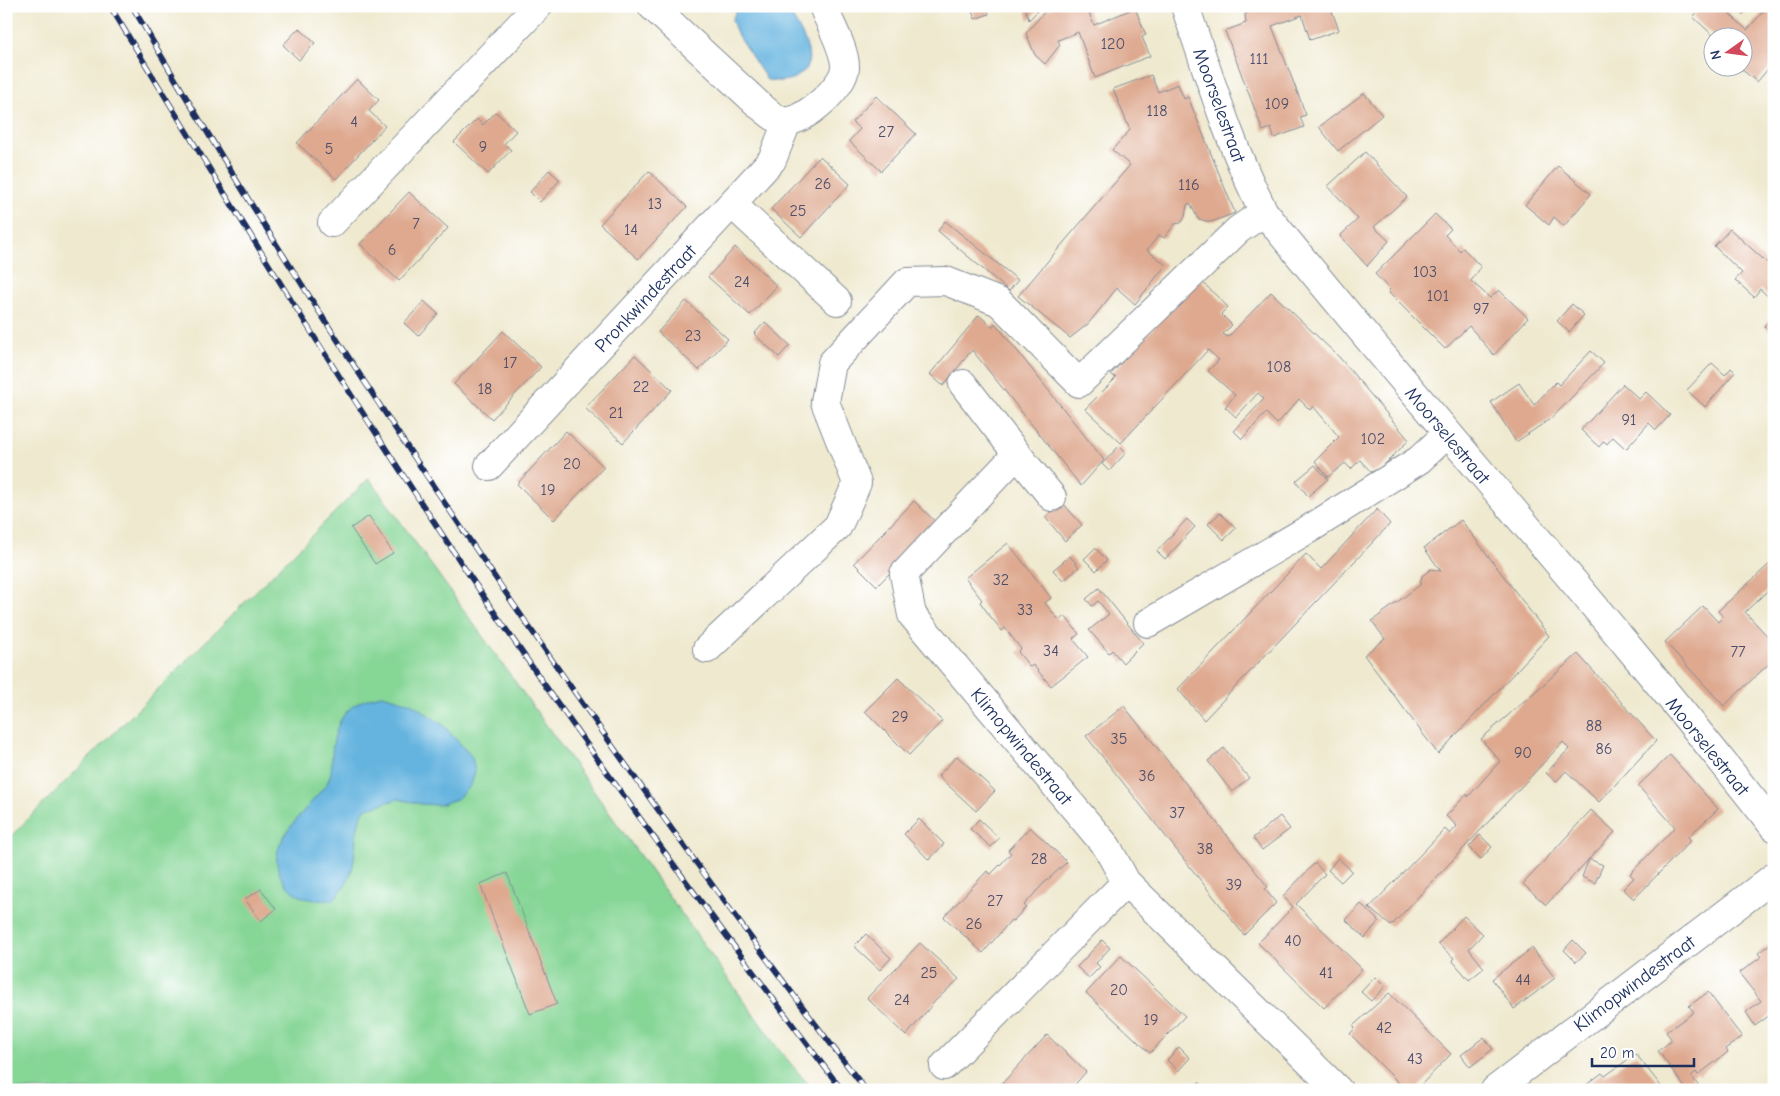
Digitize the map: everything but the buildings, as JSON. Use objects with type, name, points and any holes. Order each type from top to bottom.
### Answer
[{"type":"street","points":[[332,223],[538,6]]},
{"type":"street","points":[[652,6],[759,104],[775,117],[787,122],[805,116],[842,81],[845,67],[842,53],[823,6]]},
{"type":"street","name":"Moorselestraat","points":[[1185,6],[1229,135],[1244,173],[1264,212],[1447,434],[1558,564],[1774,827]]},
{"type":"street","name":"Pronkwindestraat","points":[[489,466],[772,160],[787,122]]},
{"type":"street","points":[[732,204],[837,301]]},
{"type":"street","points":[[707,649],[838,526],[857,483],[825,402],[832,363],[907,282],[946,281],[999,302],[1079,383],[1238,230],[1264,212]]},
{"type":"street","points":[[963,384],[1052,497]]},
{"type":"street","points":[[1148,623],[1322,521],[1419,460],[1447,434]]},
{"type":"street","name":"Klimopwindestraat","points":[[1017,454],[904,574],[912,615],[1107,847],[1126,882],[1338,1090]]},
{"type":"street","name":"Klimopwindestraat","points":[[1495,1090],[1774,877]]},
{"type":"street","points":[[944,1066],[1126,882]]},
{"type":"green space","points":[[369,478],[780,1051],[813,1090],[6,1090],[6,841]]},
{"type":"water","points":[[738,6],[786,6],[805,40],[808,50],[809,59],[807,67],[801,74],[793,79],[784,81],[767,80],[737,34],[732,20]]},
{"type":"water","points":[[382,695],[411,703],[443,725],[472,757],[475,772],[471,785],[457,799],[439,805],[421,804],[398,799],[365,809],[357,832],[350,876],[343,888],[333,900],[313,900],[300,896],[290,889],[278,870],[277,858],[279,847],[292,824],[324,787],[329,778],[336,731],[345,714],[359,702]]},
{"type":"railway","points":[[110,6],[295,306],[389,454],[486,600],[661,847],[842,1090]]},
{"type":"railway","points":[[132,6],[266,228],[454,518],[681,842],[866,1090]]}]
